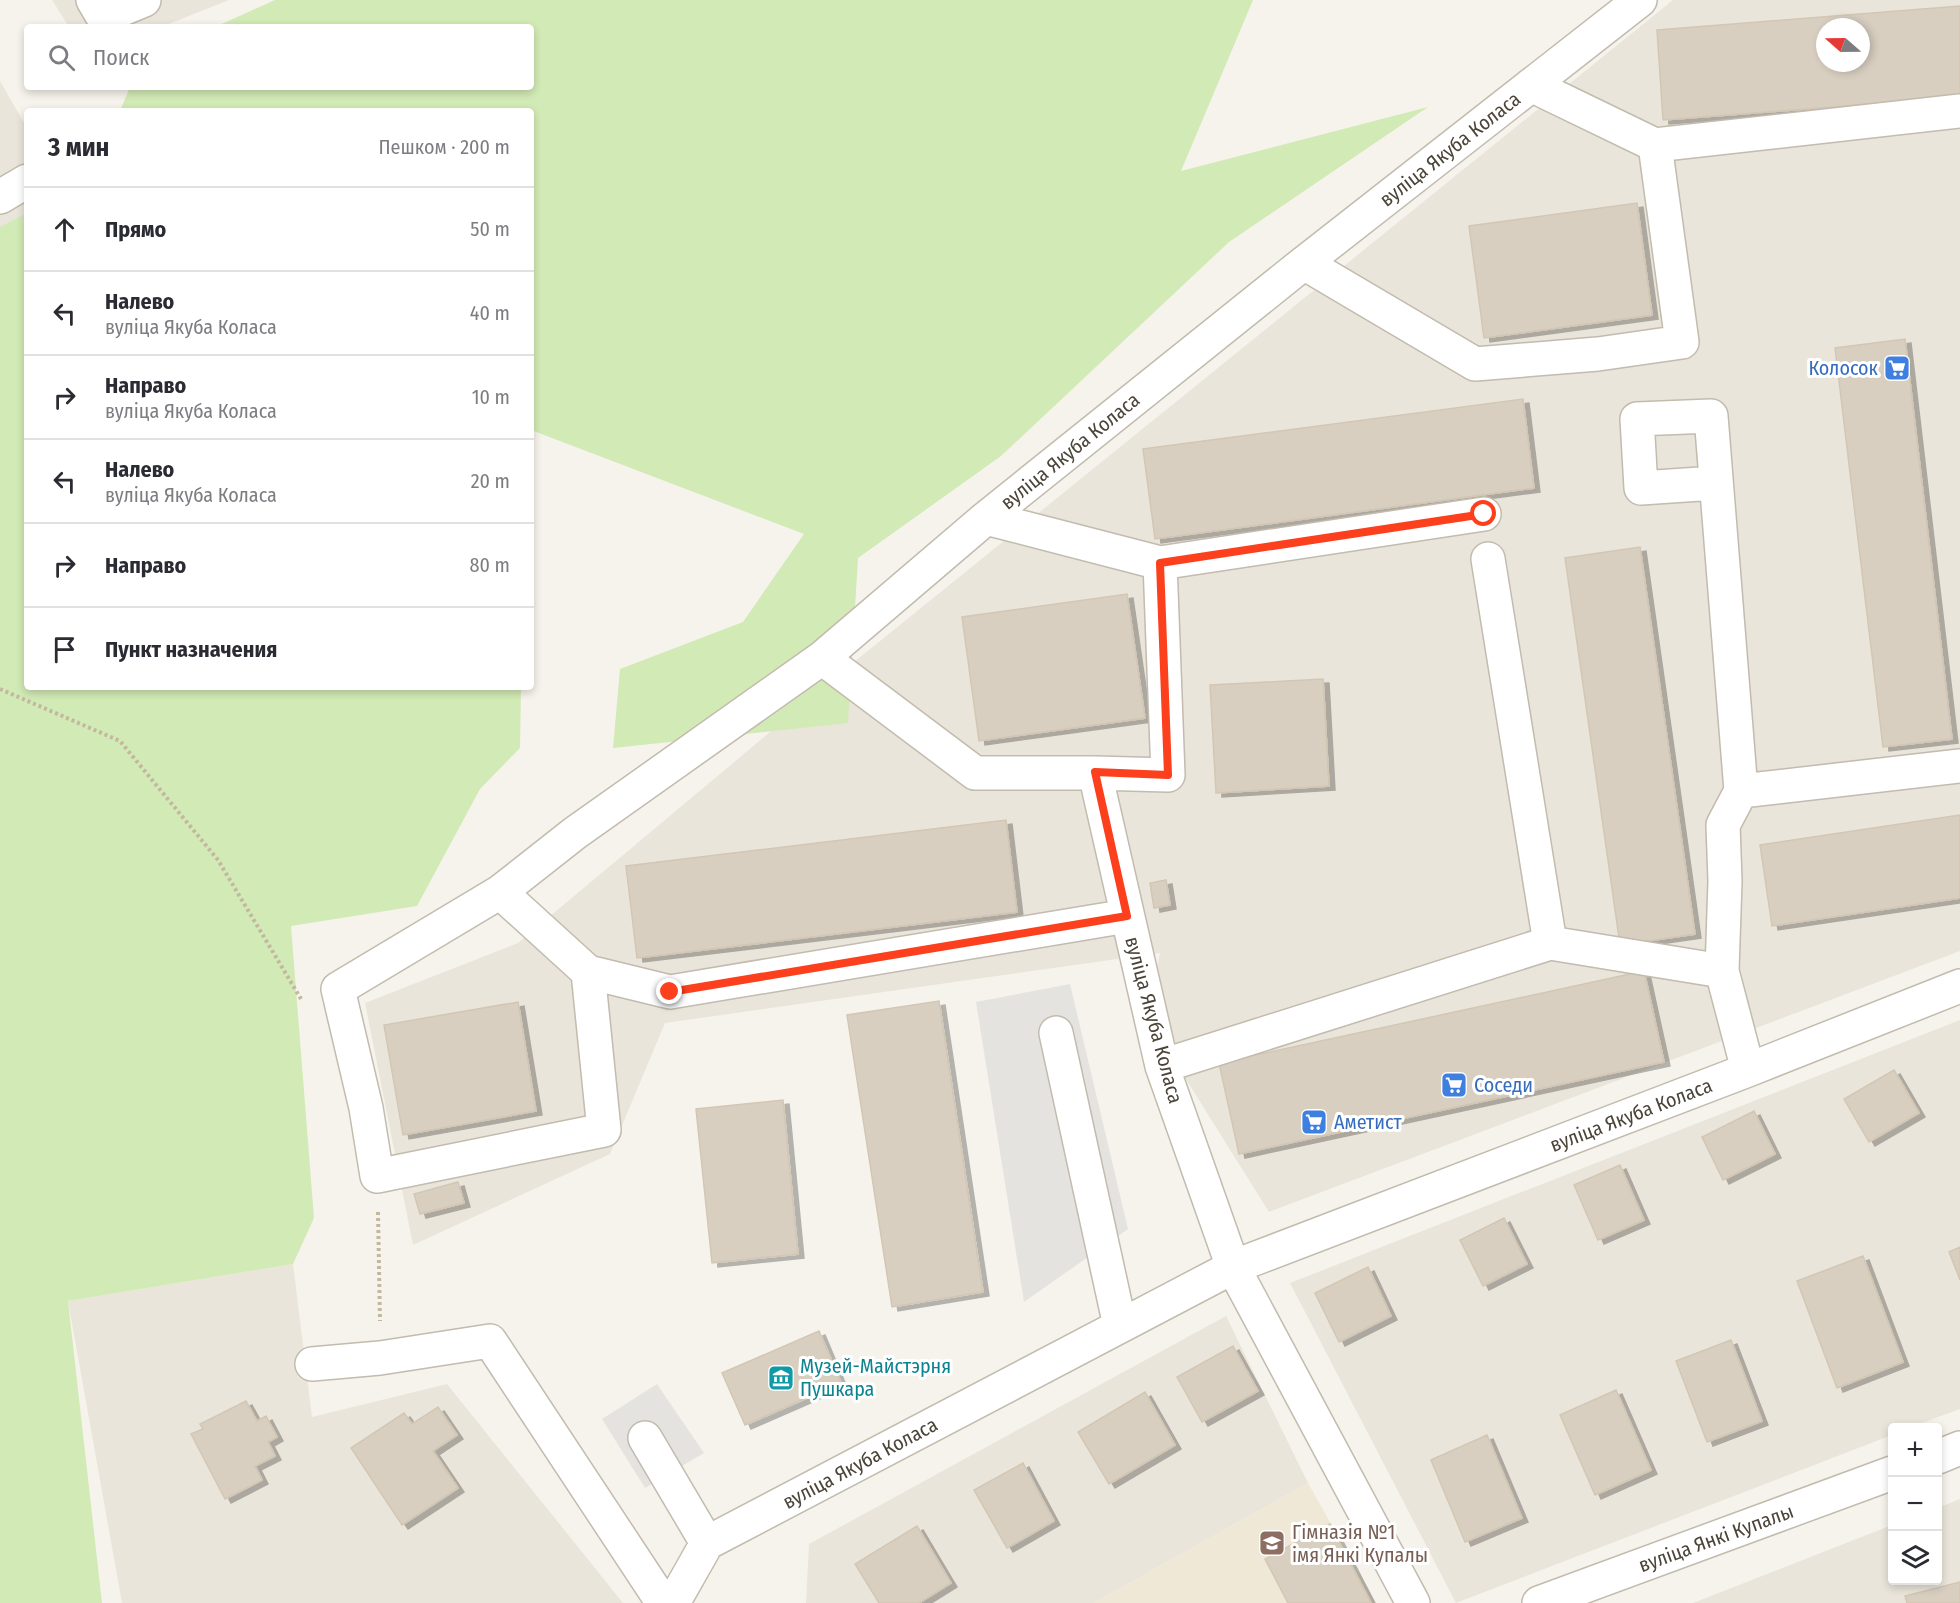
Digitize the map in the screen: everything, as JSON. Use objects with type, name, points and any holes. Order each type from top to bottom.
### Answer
[{"type":"street","points":[[93,0],[103,17],[144,0]]},
{"type":"street","name":"вуліца Якуба Коласа","points":[[986,518],[1304,263],[1640,0]]},
{"type":"street","points":[[1531,85],[1655,145],[1960,111]]},
{"type":"street","points":[[1304,263],[1475,364],[1598,354],[1682,342],[1655,145]]},
{"type":"street","points":[[0,197],[24,184]]},
{"type":"street","points":[[1715,483],[1741,791],[1723,825],[1725,881],[1722,971],[1748,1070]]},
{"type":"street","points":[[822,658],[975,773],[1095,772],[1168,775],[1160,563],[1484,514]]},
{"type":"street","points":[[588,972],[604,1130],[377,1176],[366,1108],[338,988],[500,892],[575,833],[822,658],[986,518]]},
{"type":"street","name":"вуліца Якуба Коласа","points":[[986,518],[1160,563]]},
{"type":"street","points":[[1488,559],[1550,943]]},
{"type":"street","points":[[1741,791],[1960,766]]},
{"type":"street","name":"вуліца Якуба Коласа","points":[[1095,772],[1162,1066],[1233,1266]]},
{"type":"street","points":[[500,892],[588,972],[670,992],[1127,916]]},
{"type":"street","points":[[1162,1066],[1550,943],[1722,971]]},
{"type":"street","name":"вуліца Якуба Коласа","points":[[707,1543],[1233,1266],[1960,987]]},
{"type":"street","points":[[1056,1033],[1120,1326]]},
{"type":"street","points":[[1233,1266],[1413,1603]]},
{"type":"street","points":[[312,1364],[380,1358],[490,1341],[663,1603]]},
{"type":"street","points":[[645,1438],[707,1543],[673,1603]]},
{"type":"street","points":[[1942,1455],[1960,1448]]},
{"type":"street","name":"вуліца Янкі Купалы","points":[[1539,1603],[1888,1475]]},
{"type":"path","points":[[0,689],[120,741],[218,860],[306,1008]]},
{"type":"path","points":[[377,1176],[380,1358]]},
{"type":"shaded area","points":[[52,0],[229,0],[169,24],[67,24]]},
{"type":"shaded area","points":[[1673,0],[1960,0],[1960,951],[1269,1212],[1147,1017],[1160,953],[665,1023],[610,1154],[413,1245],[365,1003],[518,943],[843,671]]},
{"type":"shaded area","points":[[0,81],[24,123],[24,228],[0,242]]},
{"type":"shaded area","points":[[1070,984],[1128,1229],[1024,1302],[976,1002]]},
{"type":"shaded area","points":[[1960,1020],[1960,1409],[1922,1423],[1888,1423],[1888,1437],[1456,1603],[1290,1283]]},
{"type":"shaded area","points":[[293,1264],[312,1417],[447,1384],[623,1603],[122,1603],[68,1301]]},
{"type":"shaded area","points":[[1226,1316],[1308,1483],[1094,1603],[806,1603],[809,1544]]},
{"type":"shaded area","points":[[657,1384],[704,1453],[645,1488],[602,1419]]},
{"type":"shaded area","name":"Гімназія №1 імя Янкі Купалы","points":[[1308,1483],[1376,1603],[1094,1603]]},
{"type":"shaded area","points":[[1960,1499],[1960,1603],[1693,1603],[1888,1527],[1888,1585],[1942,1585],[1942,1506]]},
{"type":"green space","points":[[275,0],[1253,0],[1181,171],[1428,107],[1229,242],[1001,456],[858,558],[848,723],[613,748],[620,669],[743,622],[804,534],[534,431],[534,108],[121,108],[129,90],[534,90],[534,24],[222,24]]},
{"type":"green space","points":[[24,215],[24,690],[521,690],[520,748],[480,789],[417,906],[291,926],[314,1218],[293,1264],[68,1301],[102,1603],[0,1603],[0,227]]},
{"type":"building","points":[[1960,6],[1960,97],[1663,120],[1657,30]]},
{"type":"building","points":[[1637,203],[1652,315],[1484,338],[1469,226]]},
{"type":"building","points":[[1905,339],[1952,739],[1883,747],[1835,348]]},
{"type":"building","points":[[1523,399],[1534,488],[1155,539],[1143,449]]},
{"type":"building","points":[[1640,547],[1695,934],[1620,945],[1565,558]]},
{"type":"building","points":[[1127,594],[1145,718],[979,741],[962,617]]},
{"type":"building","points":[[1323,679],[1329,786],[1216,793],[1210,685]]},
{"type":"building","points":[[1960,815],[1960,898],[1772,926],[1760,845]]},
{"type":"building","points":[[1006,820],[1017,912],[637,958],[626,866]]},
{"type":"building","points":[[1166,880],[1170,905],[1154,908],[1150,883]]},
{"type":"building","points":[[1644,971],[1664,1062],[1239,1154],[1219,1063]]},
{"type":"building","points":[[939,1001],[983,1292],[892,1307],[847,1015]]},
{"type":"building","points":[[518,1002],[536,1111],[403,1135],[384,1025]]},
{"type":"building","points":[[1894,1070],[1919,1113],[1869,1142],[1844,1099]]},
{"type":"building","points":[[783,1100],[798,1254],[712,1263],[696,1109]]},
{"type":"building","points":[[1754,1111],[1775,1154],[1723,1180],[1702,1137]]},
{"type":"building","points":[[1620,1165],[1644,1220],[1598,1240],[1574,1185]]},
{"type":"building","points":[[458,1182],[464,1203],[420,1214],[414,1194]]},
{"type":"building","points":[[1504,1218],[1527,1264],[1483,1286],[1460,1240]]},
{"type":"building","points":[[1960,1247],[1960,1280],[1949,1252]]},
{"type":"building","points":[[1863,1256],[1903,1362],[1837,1388],[1797,1281]]},
{"type":"building","points":[[1368,1267],[1391,1316],[1339,1342],[1315,1293]]},
{"type":"building","name":"Музей-Майстэрня Пушкара","points":[[819,1331],[841,1383],[745,1425],[722,1373]]},
{"type":"building","points":[[1731,1340],[1762,1421],[1707,1442],[1676,1361]]},
{"type":"building","points":[[1233,1346],[1258,1391],[1202,1422],[1177,1377]]},
{"type":"building","points":[[1616,1390],[1651,1470],[1595,1495],[1560,1415]]},
{"type":"building","points":[[1145,1392],[1175,1445],[1109,1484],[1078,1432]]},
{"type":"building","points":[[246,1401],[257,1421],[266,1416],[277,1437],[268,1442],[275,1456],[255,1466],[262,1480],[225,1499],[191,1434],[203,1429],[200,1424]]},
{"type":"building","points":[[438,1407],[457,1435],[433,1451],[458,1488],[402,1525],[351,1448],[404,1413],[412,1424]]},
{"type":"building","points":[[1487,1435],[1522,1518],[1465,1542],[1431,1460]]},
{"type":"building","points":[[1023,1463],[1054,1521],[1007,1548],[974,1490]]},
{"type":"building","points":[[1330,1524],[1371,1603],[1288,1603],[1265,1559]]},
{"type":"building","points":[[917,1526],[951,1583],[919,1603],[879,1603],[855,1564]]},
{"type":"building","points":[[1960,1582],[1960,1603],[1907,1603],[1905,1596]]},
{"type":"place","name":"Колосок","points":[[1897,368]]},
{"type":"place","name":"Соседи","points":[[1454,1085]]},
{"type":"place","name":"Аметист","points":[[1314,1122]]},
{"type":"place","name":"Музей-Майстэрня Пушкара","points":[[781,1378]]},
{"type":"place","name":"Гімназія №1 імя Янкі Купалы","points":[[1272,1543]]},
{"type":"route","points":[[670,992],[1127,916],[1095,772],[1168,775],[1160,563],[1484,514]]}]
